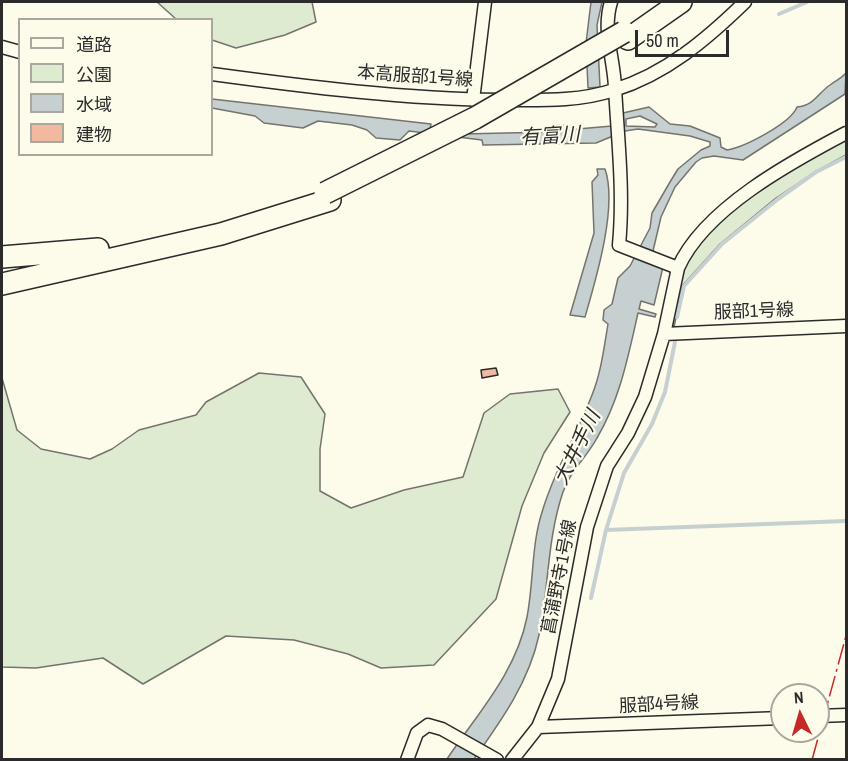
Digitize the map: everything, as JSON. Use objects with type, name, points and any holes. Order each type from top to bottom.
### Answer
[{"type":"highway","points":[[626,36],[669,2]]},
{"type":"highway","points":[[2,284],[221,234],[328,196],[626,36],[681,2]]},
{"type":"highway","points":[[2,257],[126,246],[218,228],[328,196]]},
{"type":"highway","points":[[2,243],[40,247],[126,246]]},
{"type":"highway","points":[[2,270],[60,269]]},
{"type":"street","points":[[473,100],[485,2]]},
{"type":"street","points":[[611,2],[606,32],[615,94],[619,151],[622,209],[619,245],[674,267]]},
{"type":"street","name":"本高服部1号線","points":[[213,74],[307,87],[473,100],[561,99],[615,94],[663,69],[687,53],[745,2]]},
{"type":"street","points":[[2,47],[18,51]]},
{"type":"street","name":"菖蒲野寺1号線","points":[[512,759],[538,727],[563,662],[574,585],[587,527],[607,466],[628,433],[645,397],[664,333],[674,267],[697,238],[735,204],[791,165],[846,133]]},
{"type":"street","name":"服部1号線","points":[[664,333],[846,326]]},
{"type":"street","points":[[830,716],[846,715]]},
{"type":"street","name":"服部4号線","points":[[538,727],[770,718]]},
{"type":"street","points":[[406,759],[417,733],[428,725],[442,729],[497,759]]},
{"type":"green space","points":[[157,2],[312,2],[316,22],[285,35],[236,48],[213,40],[213,18],[175,18]]},
{"type":"green space","points":[[846,137],[846,155],[776,198],[720,244],[683,285],[674,327],[671,324],[676,287],[683,266],[694,247],[732,210],[755,193]]},
{"type":"green space","points":[[259,373],[301,377],[325,414],[320,449],[320,491],[351,508],[404,490],[463,477],[484,413],[510,394],[558,389],[570,412],[544,453],[522,506],[496,599],[434,665],[381,668],[348,654],[294,640],[226,636],[143,684],[103,658],[36,668],[2,667],[2,378],[17,430],[41,449],[90,459],[112,449],[139,430],[196,415],[206,402]]},
{"type":"water","points":[[591,2],[602,2],[597,25],[600,87],[588,88],[586,43]]},
{"type":"water","points":[[846,73],[845,94],[743,160],[714,156],[702,158],[675,187],[661,217],[653,251],[653,255],[663,267],[654,305],[641,301],[639,309],[656,314],[655,317],[638,313],[631,346],[612,408],[597,438],[570,477],[563,492],[554,527],[539,635],[528,669],[504,715],[474,759],[447,759],[505,675],[522,637],[527,617],[539,522],[548,494],[595,387],[608,324],[603,320],[604,310],[612,304],[618,278],[630,266],[650,228],[652,213],[678,169],[701,150],[710,146],[710,142],[690,136],[638,129],[625,131],[596,143],[483,145],[482,140],[409,131],[400,140],[376,138],[367,130],[352,125],[318,121],[303,128],[264,123],[255,116],[213,108],[213,99],[431,124],[430,129],[463,134],[550,132],[554,130],[554,125],[563,125],[566,130],[612,126],[623,113],[649,107],[670,124],[690,126],[720,138],[721,147],[727,150],[777,127],[797,107],[808,104]],"holes":[[[640,116],[657,124],[655,127],[626,126],[626,119]]]},
{"type":"water","points":[[597,169],[605,169],[609,202],[604,243],[585,317],[570,315],[594,233],[592,182],[598,175]]},
{"type":"building","points":[[496,368],[498,375],[482,378],[481,370]]},
{"type":"waterway","points":[[779,14],[807,2]]},
{"type":"waterway","points":[[677,317],[684,286],[722,244],[816,172],[846,157]]},
{"type":"waterway","points":[[591,598],[606,530],[624,473],[652,424],[665,392],[675,342]]},
{"type":"waterway","points":[[606,530],[846,521]]},
{"type":"power","points":[[812,760],[846,636]]},
{"type":"water label","name":"有富川","points":[[550,137]]},
{"type":"water label","name":"大井手川","points":[[578,448]]}]
